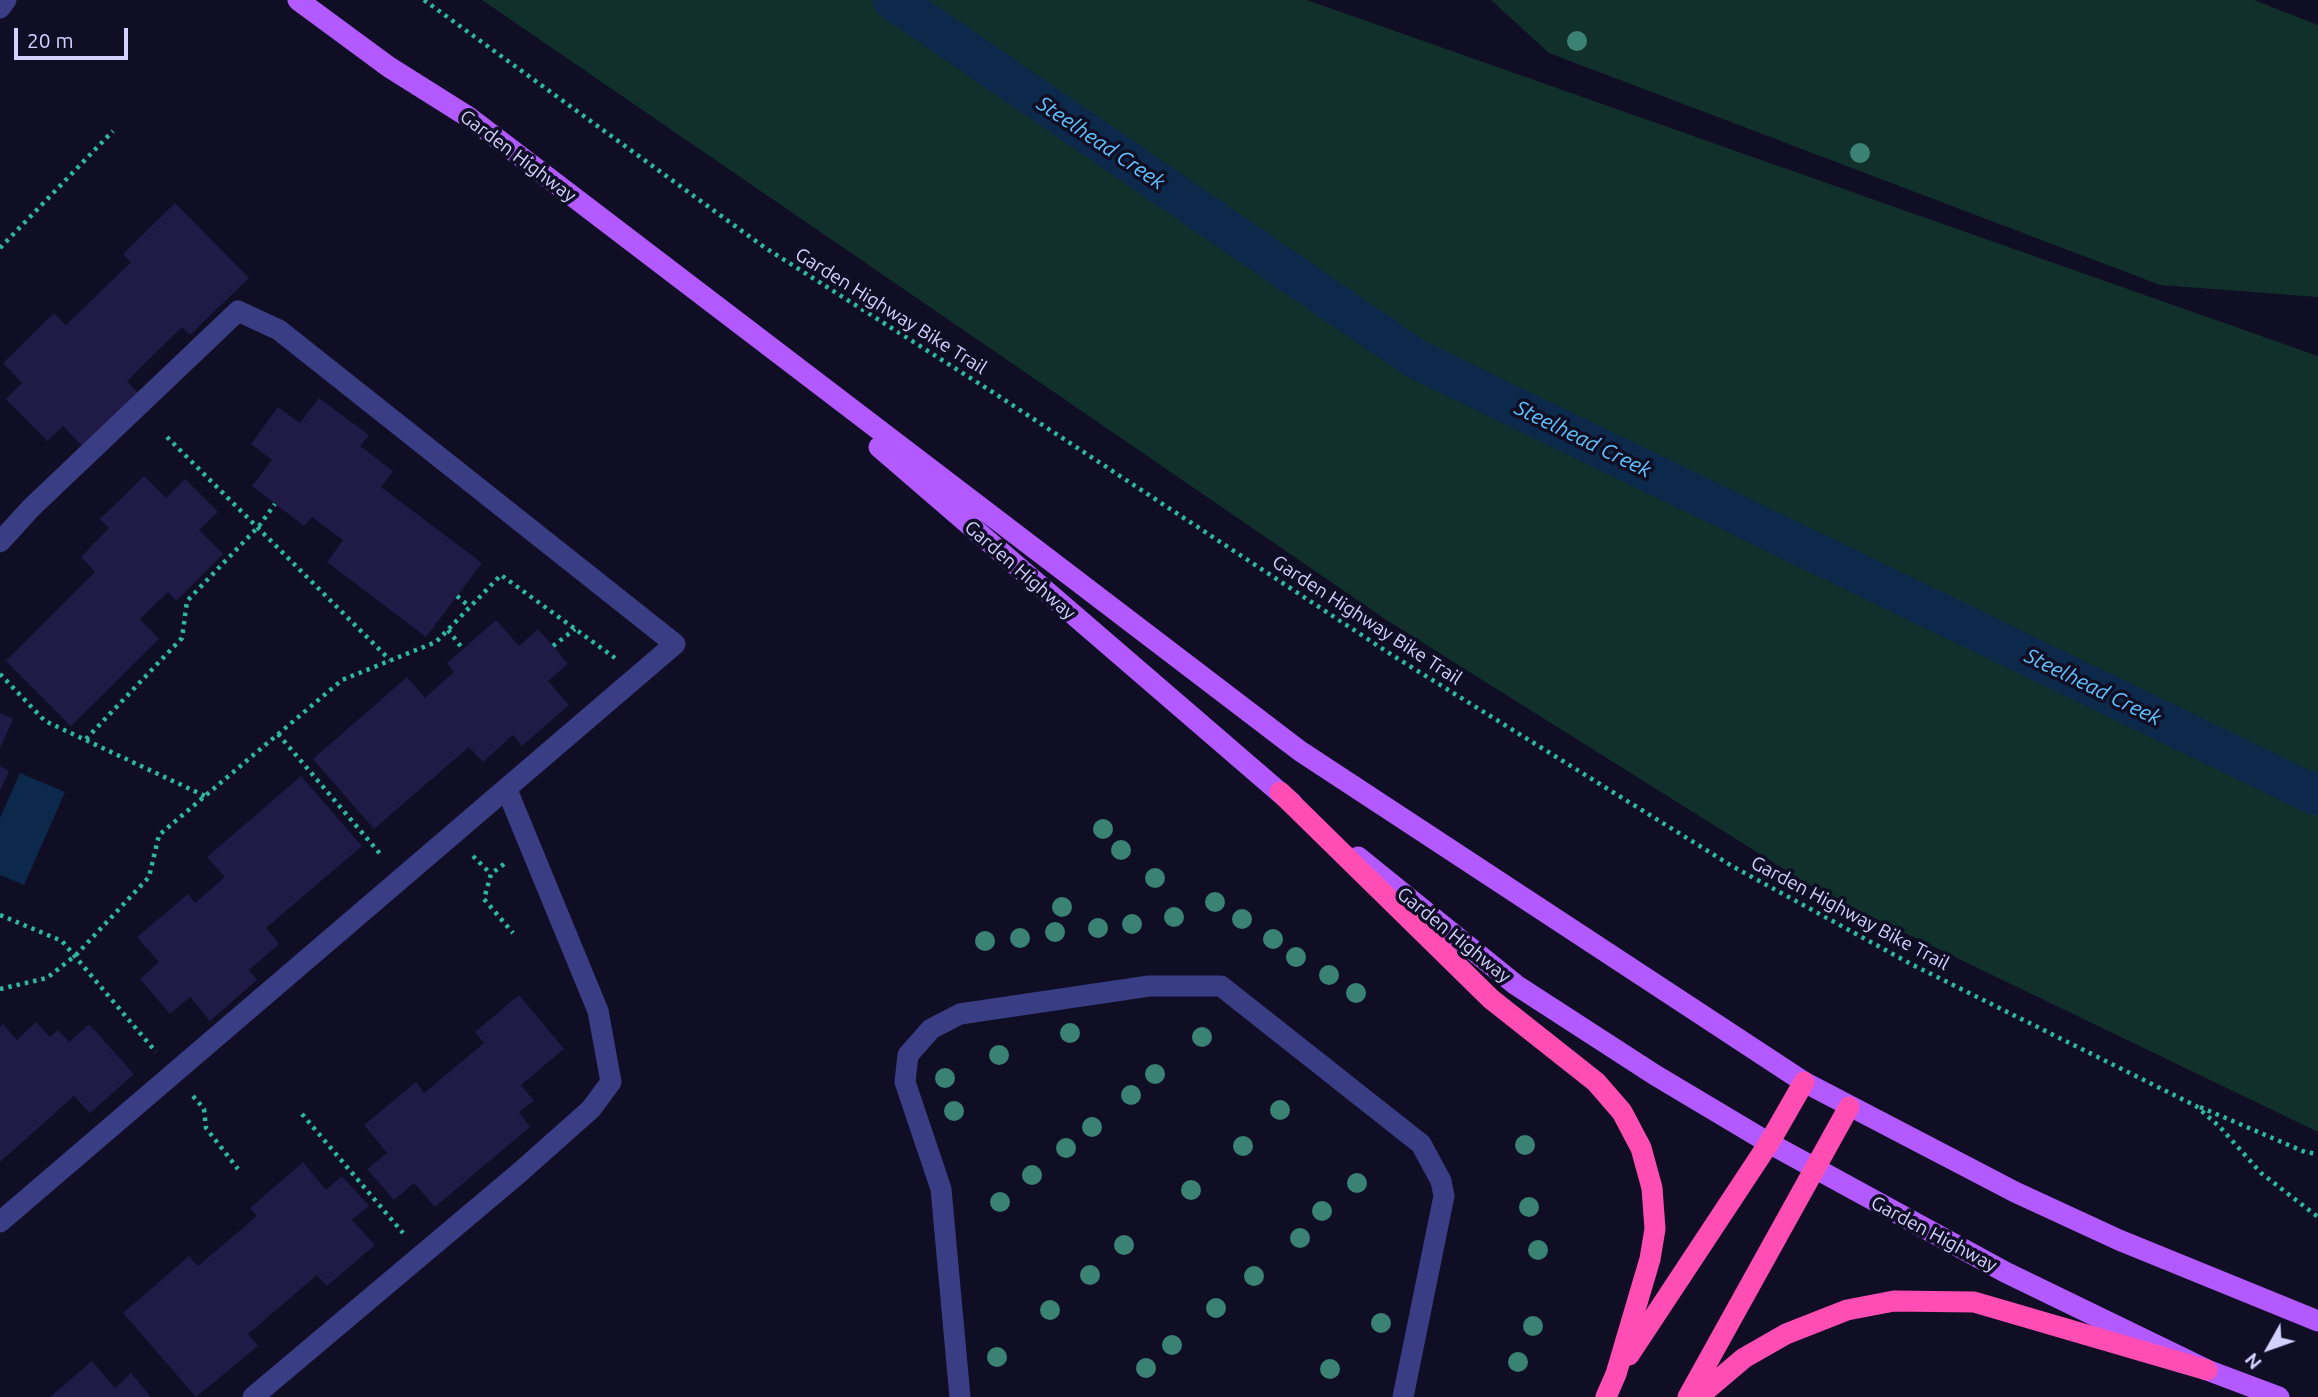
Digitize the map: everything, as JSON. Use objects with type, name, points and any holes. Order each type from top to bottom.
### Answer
[{"type":"highway","points":[[1280,792],[1491,999],[1596,1082],[1622,1112],[1641,1148],[1652,1188],[1655,1229],[1650,1259],[1616,1374],[1606,1397]]},
{"type":"highway","points":[[1616,1374],[1769,1143],[1804,1082]]},
{"type":"highway","points":[[1688,1397],[1849,1107]]},
{"type":"highway","points":[[1698,1397],[1744,1358],[1786,1334],[1847,1310],[1895,1301],[1954,1299],[1974,1302],[2207,1370]]},
{"type":"main road","name":"Garden Highway","points":[[298,0],[389,68],[470,118],[1300,751],[1804,1082],[2015,1192],[2108,1235],[2318,1321]]},
{"type":"main road","name":"Garden Highway","points":[[732,320],[1280,792],[1516,985],[1655,1075],[1815,1170],[2005,1272],[2207,1370],[2279,1397]]},
{"type":"street","points":[[0,8],[6,0]]},
{"type":"street","points":[[0,542],[31,508],[238,312],[279,330],[675,644],[508,790],[0,1222]]},
{"type":"street","points":[[253,1397],[591,1109],[611,1082],[598,1011],[508,790]]},
{"type":"street","points":[[960,1397],[940,1189],[905,1082],[908,1055],[930,1029],[960,1014],[1149,986],[1221,986],[1421,1144],[1441,1181],[1444,1196],[1403,1397]]},
{"type":"path","name":"Garden Highway Bike Trail","points":[[424,0],[764,247],[1006,400],[1404,662],[1732,866],[1911,964],[2196,1106],[2220,1127],[2261,1173],[2318,1217]]},
{"type":"path","points":[[0,248],[113,131]]},
{"type":"path","points":[[167,437],[259,526],[390,660]]},
{"type":"path","points":[[86,739],[182,638],[187,601],[259,526],[275,504]]},
{"type":"path","points":[[0,989],[47,978],[76,955],[149,877],[159,835],[342,680],[436,642],[501,575],[636,678]]},
{"type":"path","points":[[457,596],[470,607]]},
{"type":"path","points":[[553,646],[575,629]]},
{"type":"path","points":[[448,630],[463,649]]},
{"type":"path","points":[[0,674],[45,721],[205,796]]},
{"type":"path","points":[[278,734],[401,880]]},
{"type":"path","points":[[513,933],[484,900],[491,874],[529,844]]},
{"type":"path","points":[[0,915],[62,941],[76,955],[204,1109],[206,1128],[238,1169]]},
{"type":"path","points":[[2196,1106],[2305,1152],[2318,1154]]},
{"type":"path","points":[[302,1114],[403,1233]]},
{"type":"green space","points":[[482,0],[1307,0],[2318,356],[2318,1132],[1822,893],[1385,619]]},
{"type":"green space","points":[[1491,0],[2254,0],[2318,25],[2318,297],[2160,285],[1549,53]]},
{"type":"water","points":[[20,773],[65,792],[24,885],[0,875],[0,818]]},
{"type":"building","points":[[175,203],[249,278],[190,335],[182,327],[127,381],[138,393],[82,446],[63,426],[47,441],[6,399],[22,383],[3,363],[54,313],[66,325],[131,262],[123,254]]},
{"type":"building","points":[[319,398],[369,435],[360,446],[393,471],[381,487],[482,563],[426,637],[327,562],[343,540],[312,517],[304,526],[252,486],[272,460],[251,444],[278,407],[300,423]]},
{"type":"building","points":[[144,476],[166,498],[185,479],[218,512],[199,530],[223,554],[176,601],[168,592],[140,619],[159,639],[71,726],[6,661],[95,572],[81,557],[109,528],[100,519]]},
{"type":"building","points":[[496,620],[519,646],[538,629],[553,646],[568,664],[548,681],[569,705],[522,746],[513,735],[483,762],[469,747],[374,829],[313,759],[407,677],[425,698],[454,672],[447,663]]},
{"type":"building","points":[[0,713],[13,719],[0,748]]},
{"type":"building","points":[[0,766],[9,771],[0,791]]},
{"type":"building","points":[[301,776],[362,846],[266,928],[279,944],[249,970],[257,980],[210,1021],[190,997],[170,1014],[140,979],[159,962],[137,937],[188,894],[195,903],[225,877],[207,857]]},
{"type":"building","points":[[519,995],[564,1049],[521,1085],[534,1101],[519,1112],[530,1127],[435,1207],[414,1183],[394,1200],[367,1169],[387,1153],[364,1125],[416,1082],[424,1093],[484,1043],[475,1032]]},
{"type":"building","points":[[36,1022],[50,1037],[58,1030],[69,1042],[89,1024],[134,1074],[90,1113],[74,1096],[0,1162],[0,1027],[3,1024],[17,1040]]},
{"type":"building","points":[[303,1162],[326,1190],[342,1176],[369,1206],[352,1220],[375,1245],[327,1286],[317,1275],[248,1334],[258,1346],[196,1397],[123,1313],[189,1256],[198,1266],[257,1216],[250,1208]]},
{"type":"building","points":[[92,1361],[115,1388],[131,1373],[151,1397],[50,1397]]},
{"type":"waterway","name":"Steelhead Creek","points":[[893,0],[1416,359],[2315,795],[2318,791]]}]
